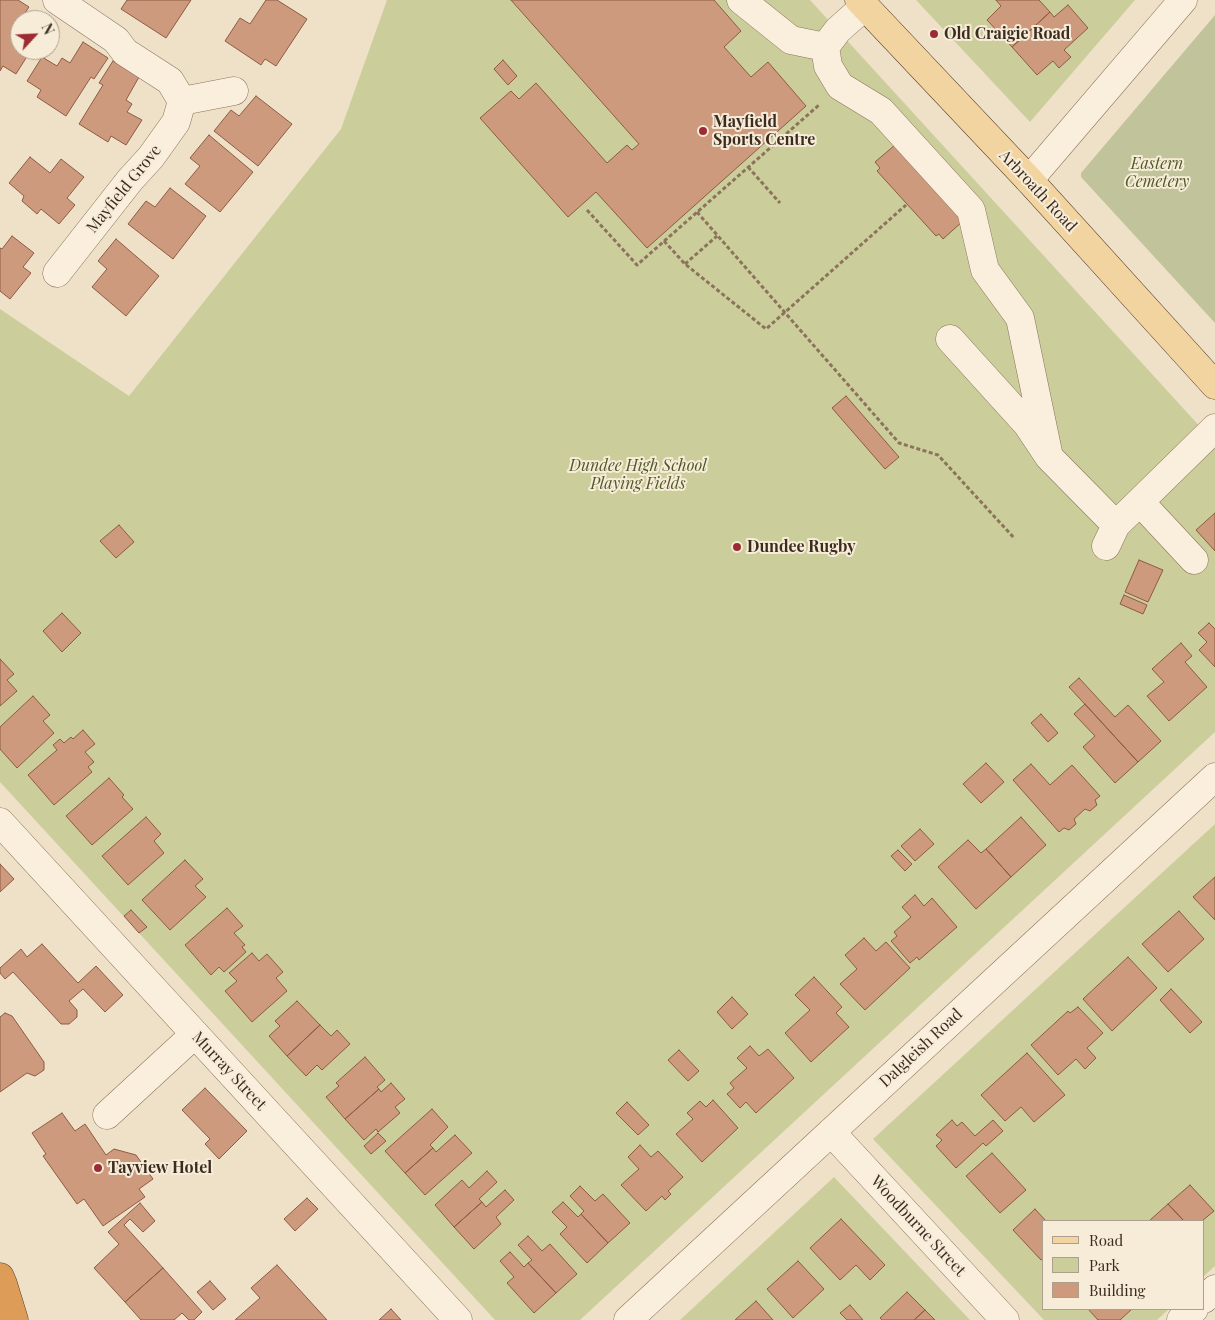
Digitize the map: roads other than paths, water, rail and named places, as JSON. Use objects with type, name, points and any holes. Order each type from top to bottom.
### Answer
[{"type":"highway","points":[[0,1277],[14,1320]]},
{"type":"main road","name":"Arbroath Road","points":[[862,3],[1029,180],[1215,385]]},
{"type":"street","points":[[741,0],[791,40],[825,46]]},
{"type":"street","points":[[1029,180],[1183,0]]},
{"type":"street","points":[[66,2],[116,40],[125,52],[170,81],[182,101],[234,90]]},
{"type":"street","points":[[862,3],[825,46],[828,66],[840,86],[881,111],[971,210],[984,270],[1020,318],[1049,457]]},
{"type":"street","name":"Mayfield Grove","points":[[57,274],[130,180],[151,157],[176,122],[182,101]]},
{"type":"street","points":[[950,339],[1027,424],[1049,457],[1111,536],[1140,502],[1215,428]]},
{"type":"street","points":[[1140,502],[1194,560]]},
{"type":"street","name":"Dalgleish Road","points":[[628,1320],[1215,777]]},
{"type":"street","name":"Murray Street","points":[[0,822],[458,1320]]},
{"type":"street","points":[[108,1115],[195,1034]]},
{"type":"street","name":"Woodburne Street","points":[[831,1132],[1005,1320]]},
{"type":"street","points":[[1205,1298],[1215,1289]]},
{"type":"street","points":[[1182,1320],[1193,1310]]},
{"type":"place","name":"Old Craigie Road","points":[[934,34]]},
{"type":"place","name":"Mayfield Sports Centre","points":[[703,131]]},
{"type":"place","name":"Dundee Rugby","points":[[737,547]]},
{"type":"place","name":"Tayview Hotel","points":[[98,1168]]},
{"type":"park label","name":"Eastern Cemetery","points":[[1157,173]]},
{"type":"park label","name":"Dundee High School Playing Fields","points":[[638,475]]}]
